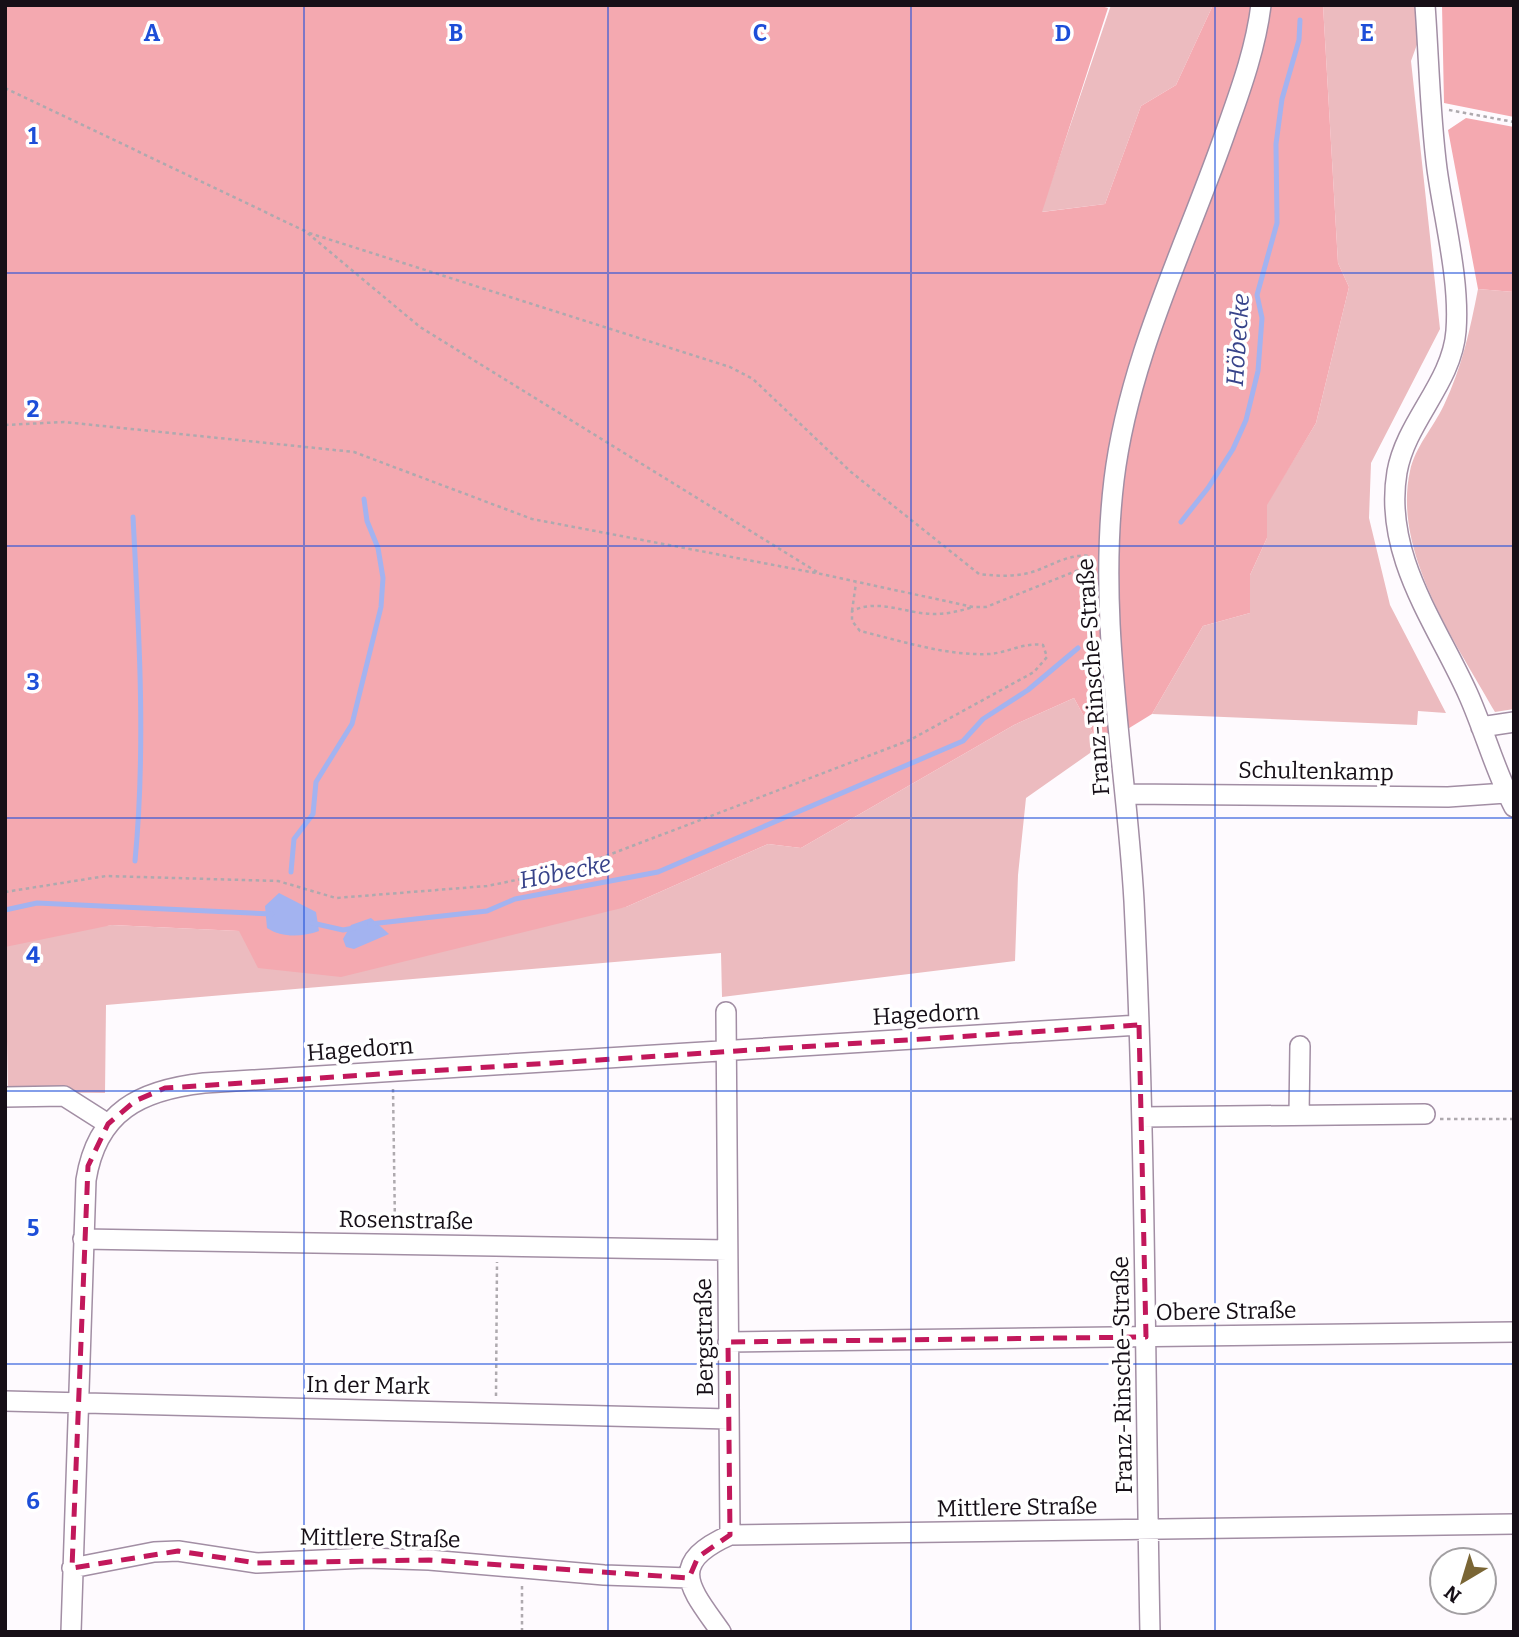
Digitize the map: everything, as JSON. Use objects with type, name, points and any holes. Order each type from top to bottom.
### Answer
[{"type":"street","name":"Franz-Rinsche-Straße","points":[[1150,1632],[1139,1025],[1125,794],[1110,644],[1108,559],[1114,475],[1128,406],[1168,284],[1212,174],[1246,75],[1261,5]]},
{"type":"street","points":[[1425,5],[1432,107],[1456,303],[1456,332],[1444,372],[1400,460],[1396,509],[1402,550],[1416,591],[1462,681],[1510,800]]},
{"type":"street","points":[[1481,727],[1514,722]]},
{"type":"street","name":"Schultenkamp","points":[[1125,794],[1510,800]]},
{"type":"street","name":"Bergstraße","points":[[726,1012],[730,1535]]},
{"type":"street","name":"Hagedorn","points":[[71,1632],[77,1403],[88,1166],[108,1124],[135,1101],[165,1088],[393,1071],[1139,1025]]},
{"type":"street","points":[[1299,1115],[1300,1046]]},
{"type":"street","points":[[5,1097],[64,1096],[108,1124]]},
{"type":"street","points":[[1142,1117],[1425,1114]]},
{"type":"street","name":"Rosenstraße","points":[[83,1239],[727,1250]]},
{"type":"street","name":"Obere Straße","points":[[729,1342],[1514,1332]]},
{"type":"street","name":"In der Mark","points":[[5,1401],[729,1419]]},
{"type":"street","name":"Mittlere Straße","points":[[730,1535],[1514,1524]]},
{"type":"street","points":[[721,1632],[695,1596],[689,1578],[698,1557],[716,1541],[730,1535]]},
{"type":"street","name":"Mittlere Straße","points":[[72,1568],[153,1552],[178,1551],[257,1563],[366,1558],[689,1578]]},
{"type":"path","points":[[5,88],[305,231],[730,367],[753,379],[851,472],[979,574],[999,576],[1027,573],[1078,554],[1108,559]]},
{"type":"path","points":[[1432,107],[1514,122]]},
{"type":"path","points":[[305,231],[420,327],[821,574]]},
{"type":"path","points":[[5,425],[64,422],[354,452],[532,519],[821,574],[973,607]]},
{"type":"path","points":[[852,611],[877,605],[933,614],[986,607],[1108,559]]},
{"type":"path","points":[[5,892],[106,876],[278,881],[336,898],[487,886],[541,875],[598,859],[910,740],[1034,672],[1047,657],[1042,645],[1033,644],[991,654],[958,653],[860,631],[852,621],[856,582]]},
{"type":"path","points":[[393,1071],[395,1244]]},
{"type":"path","points":[[1425,1114],[1440,1119],[1514,1119]]},
{"type":"path","points":[[496,1413],[497,1246]]},
{"type":"path","points":[[522,1568],[522,1632]]},
{"type":"highlighted area","points":[[1139,1025],[1146,1337],[728,1342],[730,1535],[698,1557],[689,1578],[429,1560],[257,1563],[178,1551],[72,1568],[88,1166],[108,1124],[135,1101],[165,1088]]},
{"type":"shaded area","points":[[5,5],[1098,5],[1108,8],[1042,212],[1105,204],[1141,106],[1176,85],[1213,5],[1323,5],[1338,263],[1349,287],[1316,423],[1267,505],[1267,538],[1250,575],[1250,613],[1203,626],[1152,714],[1100,746],[1074,698],[1014,725],[801,848],[768,844],[626,907],[341,977],[258,968],[239,931],[112,925],[5,947]]},
{"type":"shaded area","points":[[1111,5],[1213,5],[1176,85],[1141,106],[1105,204],[1041,212]]},
{"type":"shaded area","points":[[1323,5],[1427,5],[1428,14],[1411,61],[1440,329],[1371,463],[1369,518],[1390,605],[1446,713],[1418,711],[1417,725],[1152,714],[1203,626],[1250,613],[1250,575],[1267,538],[1266,505],[1316,423],[1349,287],[1338,263]]},
{"type":"shaded area","points":[[1442,5],[1514,5],[1514,117],[1444,103]]},
{"type":"shaded area","points":[[1466,118],[1514,127],[1514,292],[1478,289],[1448,130]]},
{"type":"shaded area","points":[[1478,289],[1514,292],[1514,709],[1495,712],[1431,597],[1410,534],[1407,502],[1412,462],[1444,405],[1456,377]]},
{"type":"shaded area","points":[[1074,698],[1100,746],[1026,798],[1018,875],[1015,961],[722,997],[721,953],[106,1005],[105,1093],[8,1092],[5,938],[112,925],[240,931],[626,907],[768,844],[801,848],[1014,725]]},
{"type":"water","points":[[279,893],[316,912],[319,931],[292,936],[267,928],[265,906]]},
{"type":"water","points":[[371,918],[389,934],[354,949],[346,947],[343,939],[351,925]]},
{"type":"waterway","name":"Höbecke","points":[[1181,522],[1208,488],[1233,449],[1246,420],[1258,371],[1262,318],[1257,295],[1277,223],[1276,144],[1282,99],[1299,40],[1300,20]]},
{"type":"waterway","points":[[291,872],[294,839],[313,814],[316,782],[352,724],[381,607],[383,578],[378,548],[367,521],[364,499]]},
{"type":"waterway","points":[[133,517],[141,732],[135,861]]},
{"type":"waterway","name":"Höbecke","points":[[370,924],[487,911],[515,899],[658,872],[963,741],[983,719],[1028,690],[1078,648]]},
{"type":"waterway","name":"Höbecke","points":[[5,910],[37,903],[272,914]]},
{"type":"waterway","name":"Höbecke","points":[[312,923],[343,930],[354,928]]}]
